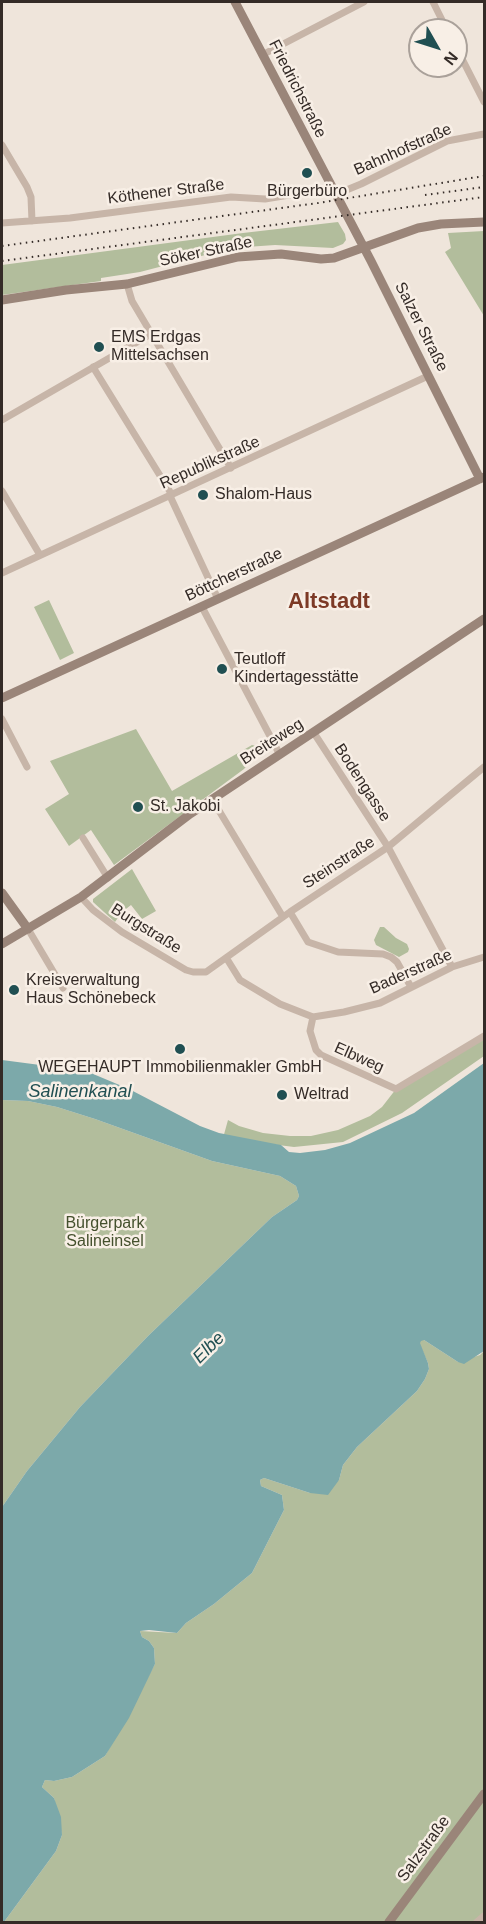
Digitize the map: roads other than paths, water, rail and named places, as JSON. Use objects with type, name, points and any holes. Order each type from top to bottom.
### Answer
[{"type":"street","name":"Friedrichstraße","points":[[235,2],[333,190]]},
{"type":"street","points":[[262,54],[364,2]]},
{"type":"street","points":[[433,2],[441,18]]},
{"type":"street","points":[[468,71],[484,102]]},
{"type":"street","name":"Bahnhofstraße","points":[[333,190],[344,191],[361,184],[447,141],[484,134]]},
{"type":"street","points":[[2,144],[31,197],[32,221]]},
{"type":"street","name":"Köthener Straße","points":[[2,223],[70,218],[231,197],[265,200],[325,189],[333,190]]},
{"type":"street","name":"Salzer Straße","points":[[333,190],[482,478]]},
{"type":"street","name":"Söker Straße","points":[[2,300],[127,284],[238,257],[281,254],[327,259],[428,226],[484,222]]},
{"type":"street","points":[[127,284],[132,301],[231,468]]},
{"type":"street","points":[[2,420],[151,334]]},
{"type":"street","points":[[93,367],[171,495],[218,599]]},
{"type":"street","name":"Republikstraße","points":[[2,573],[428,376]]},
{"type":"street","name":"Böttcherstraße","points":[[2,698],[482,478]]},
{"type":"street","points":[[2,491],[40,555]]},
{"type":"street","points":[[202,607],[280,754]]},
{"type":"street","name":"Breiteweg","points":[[2,945],[81,897],[212,799],[484,619]]},
{"type":"street","points":[[2,719],[27,767]]},
{"type":"street","name":"Bodengasse","points":[[314,733],[388,848],[452,967]]},
{"type":"street","name":"Steinstraße","points":[[202,973],[388,848],[484,767]]},
{"type":"street","points":[[212,799],[286,915],[308,942],[338,952],[383,954],[391,957],[398,962],[411,987]]},
{"type":"street","points":[[82,838],[108,878]]},
{"type":"street","points":[[2,893],[28,929],[63,988]]},
{"type":"street","name":"Burgstraße","points":[[81,897],[93,910],[122,932],[186,970],[202,973]]},
{"type":"street","name":"Baderstraße","points":[[313,1017],[380,1003],[452,967],[484,957]]},
{"type":"street","points":[[227,958],[240,980],[280,1004],[313,1017]]},
{"type":"street","name":"Elbweg","points":[[313,1017],[310,1031],[316,1050],[321,1055],[396,1089],[484,1036]]},
{"type":"street","name":"Salzstraße","points":[[389,1923],[484,1794]]},
{"type":"street","points":[[477,1923],[484,1916]]},
{"type":"water","points":[[2,1060],[86,1071],[129,1089],[200,1126],[219,1133],[281,1145],[289,1152],[300,1153],[325,1150],[350,1143],[414,1113],[484,1063],[484,1351],[464,1364],[424,1340],[421,1341],[429,1369],[425,1379],[417,1391],[357,1447],[343,1465],[339,1480],[328,1495],[310,1493],[264,1478],[260,1480],[261,1486],[282,1495],[284,1510],[252,1573],[186,1623],[177,1633],[140,1631],[142,1637],[154,1648],[155,1664],[129,1718],[105,1756],[72,1777],[54,1781],[45,1780],[42,1787],[54,1798],[61,1817],[62,1835],[56,1851],[4,1922],[2,1922],[2,1507],[27,1471],[80,1407],[148,1336],[272,1217],[297,1200],[299,1196],[296,1186],[280,1176],[212,1161],[57,1107],[28,1101],[2,1100]]},
{"type":"railway","points":[[2,246],[318,203],[484,176]]},
{"type":"railway","points":[[425,195],[484,187]]},
{"type":"railway","points":[[2,261],[484,197]]},
{"type":"place","name":"Bürgerbüro","points":[[307,173]]},
{"type":"place","name":"EMS Erdgas Mittelsachsen","points":[[99,347]]},
{"type":"place","name":"Shalom-Haus","points":[[203,495]]},
{"type":"place","name":"Teutloff Kindertagesstätte","points":[[222,669]]},
{"type":"place","name":"St. Jakobi","points":[[138,807]]},
{"type":"place","name":"Kreisverwaltung Haus Schönebeck","points":[[14,990]]},
{"type":"place","name":"WEGEHAUPT Immobilienmakler GmbH","points":[[180,1049]]},
{"type":"place","name":"Weltrad","points":[[282,1095]]},
{"type":"district","name":"Altstadt","points":[[329,602]]},
{"type":"water label","name":"Salinenkanal","points":[[80,1092]]},
{"type":"water label","name":"Elbe","points":[[209,1348]]},
{"type":"park label","name":"Bürgerpark Salineinsel","points":[[105,1233]]}]
